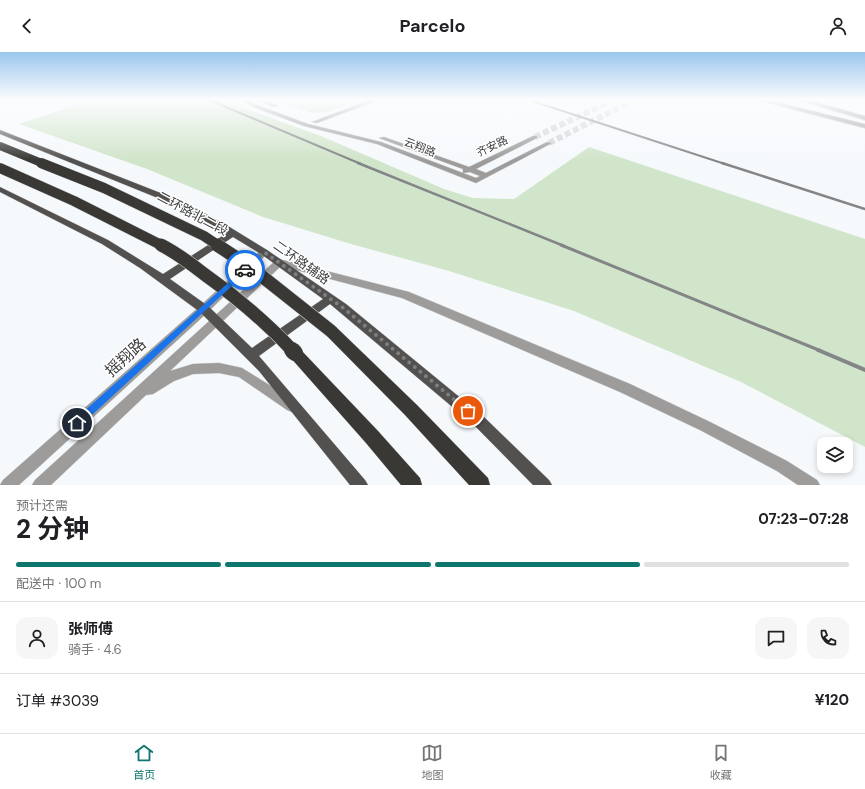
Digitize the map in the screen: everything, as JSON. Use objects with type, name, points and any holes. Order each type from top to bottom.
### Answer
[{"type":"highway","name":"二环路北二段","points":[[0,146],[104,188],[204,236],[249,266],[331,332],[411,410],[481,485]]},
{"type":"highway","points":[[0,168],[74,201],[175,252],[221,286],[267,324],[372,437],[413,485]]},
{"type":"main road","name":"二环路辅路","points":[[0,132],[178,203],[264,252],[330,299],[480,422],[544,485]]},
{"type":"main road","points":[[0,189],[104,242],[144,266],[204,309],[263,367],[360,485]]},
{"type":"main road","points":[[163,279],[233,233]]},
{"type":"main road","points":[[251,355],[330,299]]},
{"type":"street","name":"云翔路","points":[[290,119],[306,125],[378,143],[476,181]]},
{"type":"street","name":"云翔路","points":[[308,119],[388,139],[486,175]]},
{"type":"street","points":[[315,122],[323,119]]},
{"type":"street","points":[[839,119],[865,126]]},
{"type":"street","name":"齐安路","points":[[460,174],[535,138]]},
{"type":"street","name":"齐安路","points":[[476,181],[549,143]]},
{"type":"street","name":"摇翔路","points":[[8,485],[204,309],[264,252]]},
{"type":"street","points":[[40,485],[279,262],[405,295],[632,391],[705,426],[782,466],[812,485]]},
{"type":"street","points":[[132,399],[175,375],[193,369],[219,368],[242,373],[299,411]]},
{"type":"green space","points":[[33,119],[275,119],[321,136],[444,189],[473,198],[514,199],[589,147],[865,239],[865,447],[853,441],[853,437],[846,437],[741,382],[574,311],[449,271],[351,244],[263,217],[147,169],[19,124]]},
{"type":"tunnel","points":[[535,137],[572,119]]},
{"type":"tunnel","points":[[549,143],[596,119]]},
{"type":"railway","points":[[255,119],[361,164]]},
{"type":"railway","points":[[588,119],[725,164]]},
{"type":"railway","points":[[358,163],[564,246]]},
{"type":"railway","points":[[722,163],[865,209]]},
{"type":"railway","points":[[561,245],[821,351]]},
{"type":"railway","points":[[818,350],[865,370]]},
{"type":"way so far","points":[[245,270],[264,252],[342,307],[468,411]]},
{"type":"route","points":[[77,423],[204,309],[245,270]]}]
